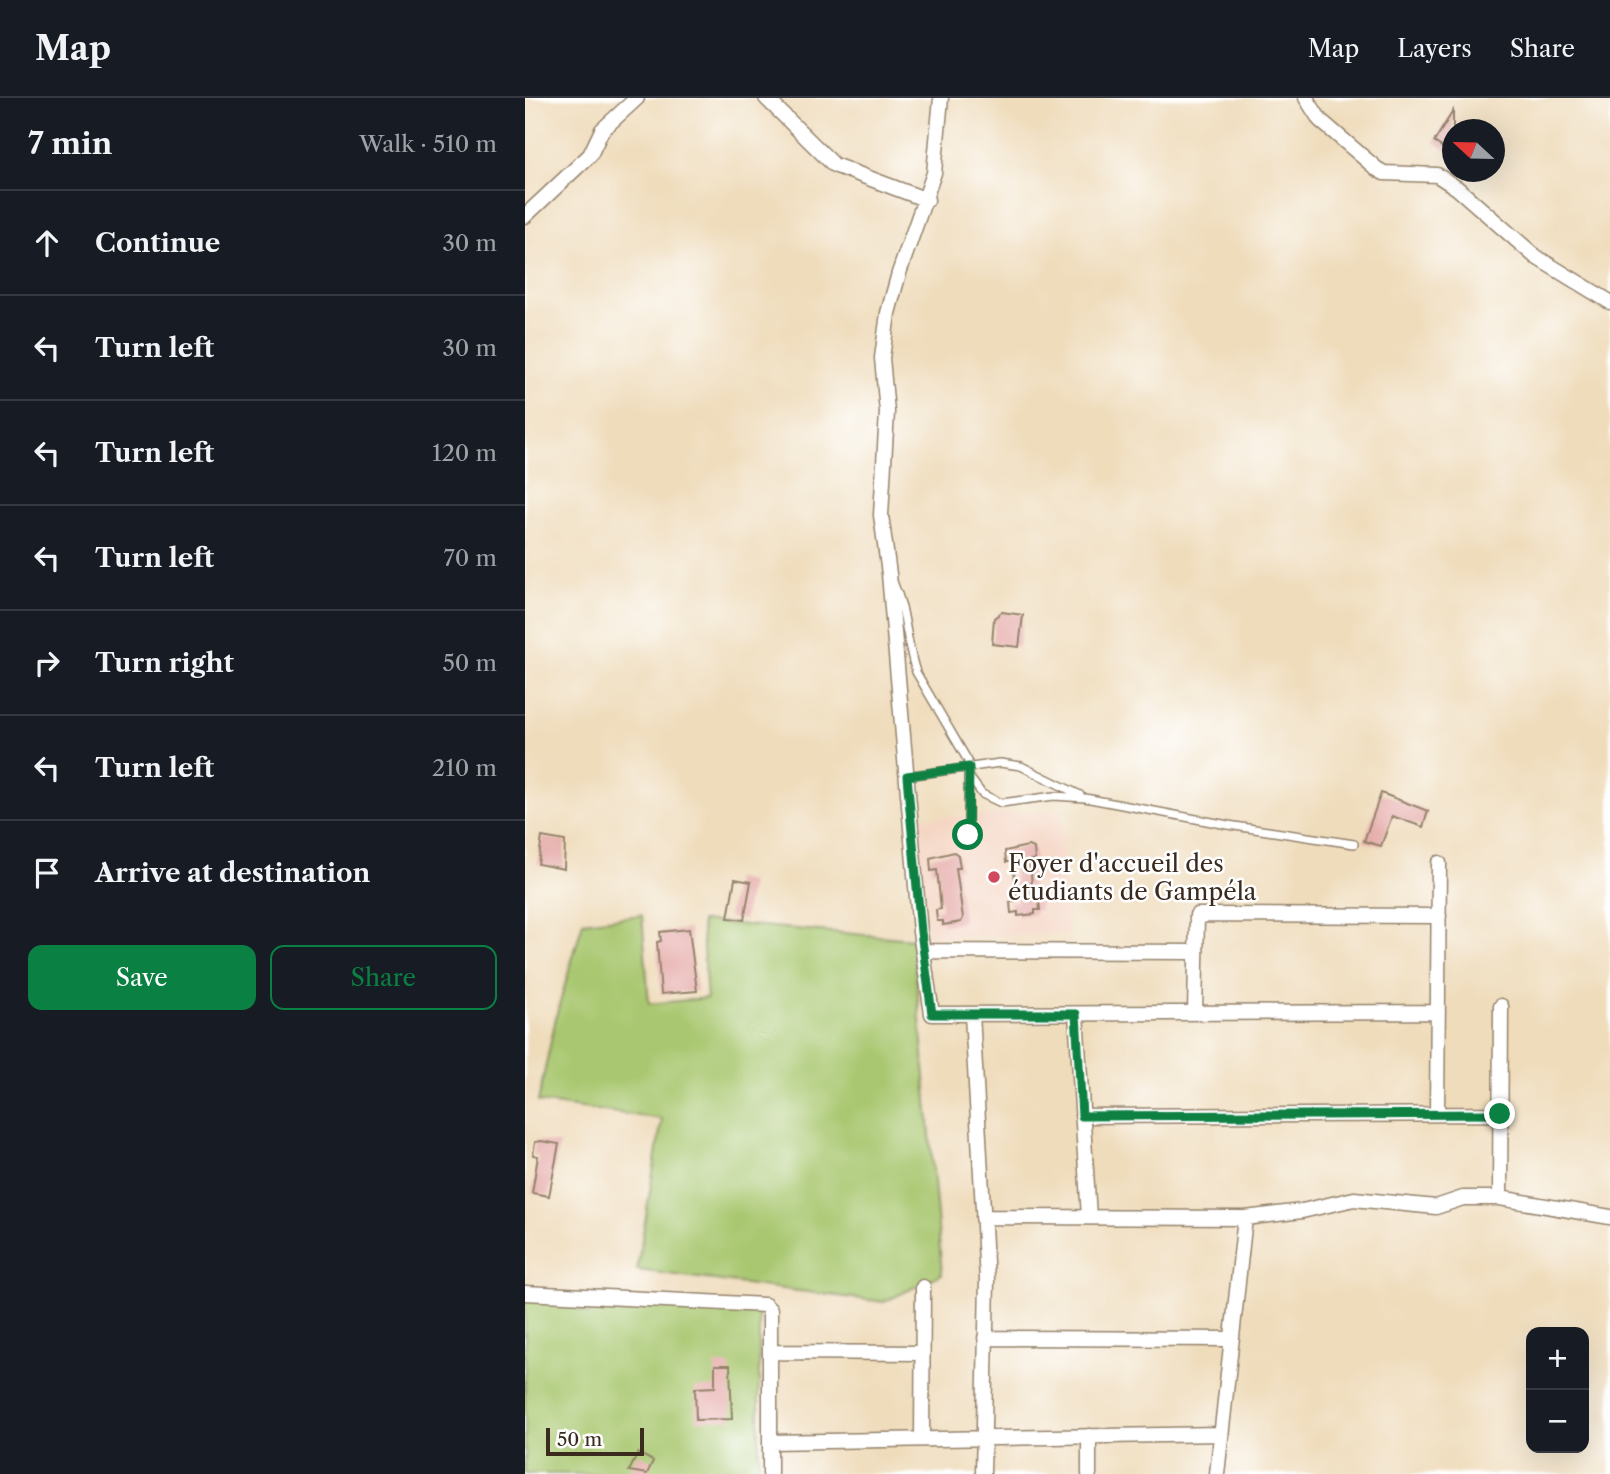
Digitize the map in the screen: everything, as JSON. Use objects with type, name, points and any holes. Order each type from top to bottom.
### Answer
[{"type":"street","points":[[525,216],[590,155],[602,130],[636,98]]},
{"type":"street","points":[[767,98],[834,165],[927,200]]},
{"type":"street","points":[[941,98],[934,173],[927,200],[895,286],[882,358],[887,412],[881,515],[889,573],[923,951],[932,1014],[1438,1012]]},
{"type":"street","points":[[1306,98],[1320,120],[1377,169],[1384,173],[1437,175],[1458,188],[1536,257],[1610,302]]},
{"type":"street","points":[[1437,1114],[1439,863]]},
{"type":"street","points":[[1195,1013],[1197,915],[1439,916]]},
{"type":"street","points":[[923,951],[1196,951]]},
{"type":"street","points":[[1500,1198],[1501,1006]]},
{"type":"street","points":[[972,1014],[983,1217],[983,1474]]},
{"type":"street","points":[[1076,1014],[1089,1217]]},
{"type":"street","points":[[1082,1116],[1500,1114]]},
{"type":"street","points":[[983,1217],[1245,1218],[1302,1211],[1354,1199],[1436,1207],[1463,1198],[1500,1198],[1610,1217]]},
{"type":"street","points":[[1217,1474],[1245,1218]]},
{"type":"street","points":[[922,1439],[923,1287]]},
{"type":"street","points":[[525,1293],[765,1305],[770,1310],[770,1474]]},
{"type":"street","points":[[985,1338],[1231,1339]]},
{"type":"street","points":[[770,1352],[922,1353]]},
{"type":"street","points":[[770,1442],[1220,1434]]},
{"type":"street","points":[[1089,1436],[1089,1474]]},
{"type":"lane","points":[[889,573],[904,606],[910,656],[916,672],[961,746],[969,767],[968,835]]},
{"type":"lane","points":[[907,776],[1000,763],[1021,766],[1085,798]]},
{"type":"lane","points":[[969,778],[982,794],[1000,803],[1054,796],[1085,798],[1228,825],[1355,844]]},
{"type":"shaded area","name":"Foyer d'accueil des étudiants de Gampéla","points":[[1061,811],[1069,935],[929,936],[917,819]]},
{"type":"green space","points":[[642,915],[649,1004],[707,998],[701,921],[913,939],[942,1274],[884,1302],[637,1270],[662,1119],[538,1102],[557,1013],[583,922]]},
{"type":"green space","points":[[525,1297],[555,1299],[589,1314],[602,1302],[759,1312],[759,1474],[525,1474]]},
{"type":"building","points":[[1442,129],[1442,147],[1434,142]]},
{"type":"building","points":[[1002,612],[1023,615],[1019,647],[992,644],[994,618]]},
{"type":"building","points":[[1381,793],[1428,811],[1423,827],[1392,816],[1381,846],[1364,841]]},
{"type":"building","points":[[542,837],[565,841],[564,869],[538,864]]},
{"type":"building","points":[[1028,846],[1034,848],[1035,860],[1030,860],[1033,900],[1039,899],[1040,910],[1035,910],[1035,914],[1018,916],[1018,912],[1011,913],[1010,902],[1017,901],[1013,862],[1006,862],[1005,851]]},
{"type":"building","points":[[954,852],[958,855],[960,868],[956,868],[963,918],[961,922],[943,925],[943,921],[937,921],[936,910],[941,909],[937,870],[931,871],[930,858]]},
{"type":"building","points":[[735,879],[751,882],[744,920],[728,918]]},
{"type":"building","points":[[689,929],[697,991],[661,994],[657,942],[661,941],[660,932]]},
{"type":"building","points":[[535,1142],[559,1144],[549,1196],[532,1193],[538,1156],[533,1155]]},
{"type":"building","points":[[715,1365],[730,1365],[732,1419],[696,1420],[695,1388],[715,1387]]},
{"type":"building","points":[[638,1453],[653,1461],[647,1474],[629,1471]]},
{"type":"place","name":"Foyer d'accueil des étudiants de Gampéla","points":[[994,877]]},
{"type":"route","points":[[968,835],[969,767],[907,776],[921,932],[932,1014],[1076,1014],[1082,1116],[1500,1114]]}]
